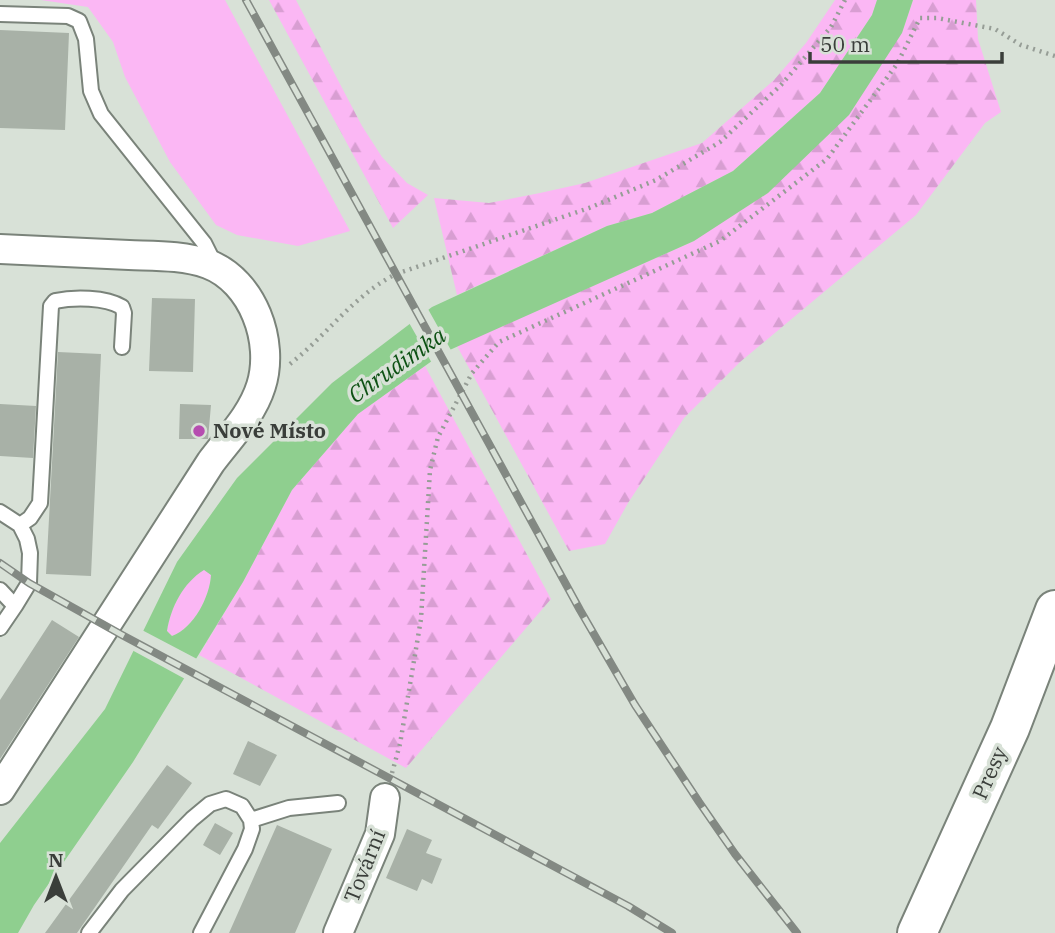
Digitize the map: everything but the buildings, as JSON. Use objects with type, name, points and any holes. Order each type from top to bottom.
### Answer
[{"type":"street","points":[[0,250],[169,257],[209,264],[237,284],[258,318],[264,346],[261,386],[247,415],[211,462],[0,790]]},
{"type":"street","name":"Presy","points":[[917,933],[1010,729],[1055,610]]},
{"type":"street","name":"Tovární","points":[[338,933],[380,834],[385,798]]},
{"type":"lane","points":[[0,14],[68,16],[79,22],[85,32],[92,90],[101,114],[204,243],[210,255],[209,264]]},
{"type":"lane","points":[[20,525],[30,518],[40,503],[51,306],[55,301],[63,299],[109,302],[122,307],[122,347]]},
{"type":"lane","points":[[0,512],[20,525],[27,538],[31,575],[25,591],[0,628]]},
{"type":"lane","points":[[0,590],[15,606]]},
{"type":"lane","points":[[89,933],[122,890],[192,818],[210,804],[226,799],[242,806],[251,820],[252,829],[245,849],[201,933]]},
{"type":"lane","points":[[251,820],[289,808],[338,803]]},
{"type":"path","points":[[261,386],[311,347],[359,298],[377,284],[396,274],[589,208],[656,180],[720,142],[781,85],[831,27],[845,0]]},
{"type":"path","points":[[385,798],[400,744],[421,619],[430,470],[438,436],[472,373],[499,342],[720,241],[827,159],[897,64],[920,19],[937,18],[995,29],[1021,45],[1055,56]]},
{"type":"green space","points":[[41,0],[225,0],[350,231],[298,246],[237,235],[216,225],[170,162],[125,77],[113,42],[88,7]]},
{"type":"green space","points":[[269,0],[296,0],[362,126],[382,157],[407,183],[428,195],[393,228]]},
{"type":"green space","points":[[835,0],[877,0],[872,15],[820,93],[733,171],[652,213],[607,226],[457,295],[434,198],[489,203],[540,193],[585,183],[702,143],[774,80],[806,43]]},
{"type":"green space","points":[[913,0],[976,0],[978,39],[1001,112],[985,123],[916,215],[740,362],[684,418],[628,503],[605,544],[569,551],[457,346],[694,241],[902,33]]},
{"type":"green space","points":[[425,366],[551,599],[406,768],[199,655],[243,582],[292,490],[358,414]]},
{"type":"green space","points":[[204,569],[211,575],[204,601],[194,619],[172,636],[167,631],[175,605],[184,588]]},
{"type":"water","name":"Chrudimka","points":[[877,0],[913,0],[902,33],[849,115],[768,193],[694,241],[443,353],[358,414],[292,490],[243,582],[133,762],[34,905],[18,933],[0,933],[0,843],[105,709],[177,562],[237,478],[332,383],[432,307],[607,226],[652,213],[733,171],[820,93],[872,15]],"holes":[[[204,570],[211,575],[208,592],[194,619],[172,636],[167,631],[179,596]]]},
{"type":"pier","points":[[428,309],[452,352],[433,365],[408,321]]},
{"type":"pier","points":[[140,629],[199,660],[187,680],[130,649]]},
{"type":"railway","points":[[246,0],[580,610],[635,705],[735,854],[797,933]]},
{"type":"railway","points":[[0,563],[29,583],[122,635],[628,906],[672,933]]},
{"type":"place","name":"Nové Místo","points":[[199,431]]}]
